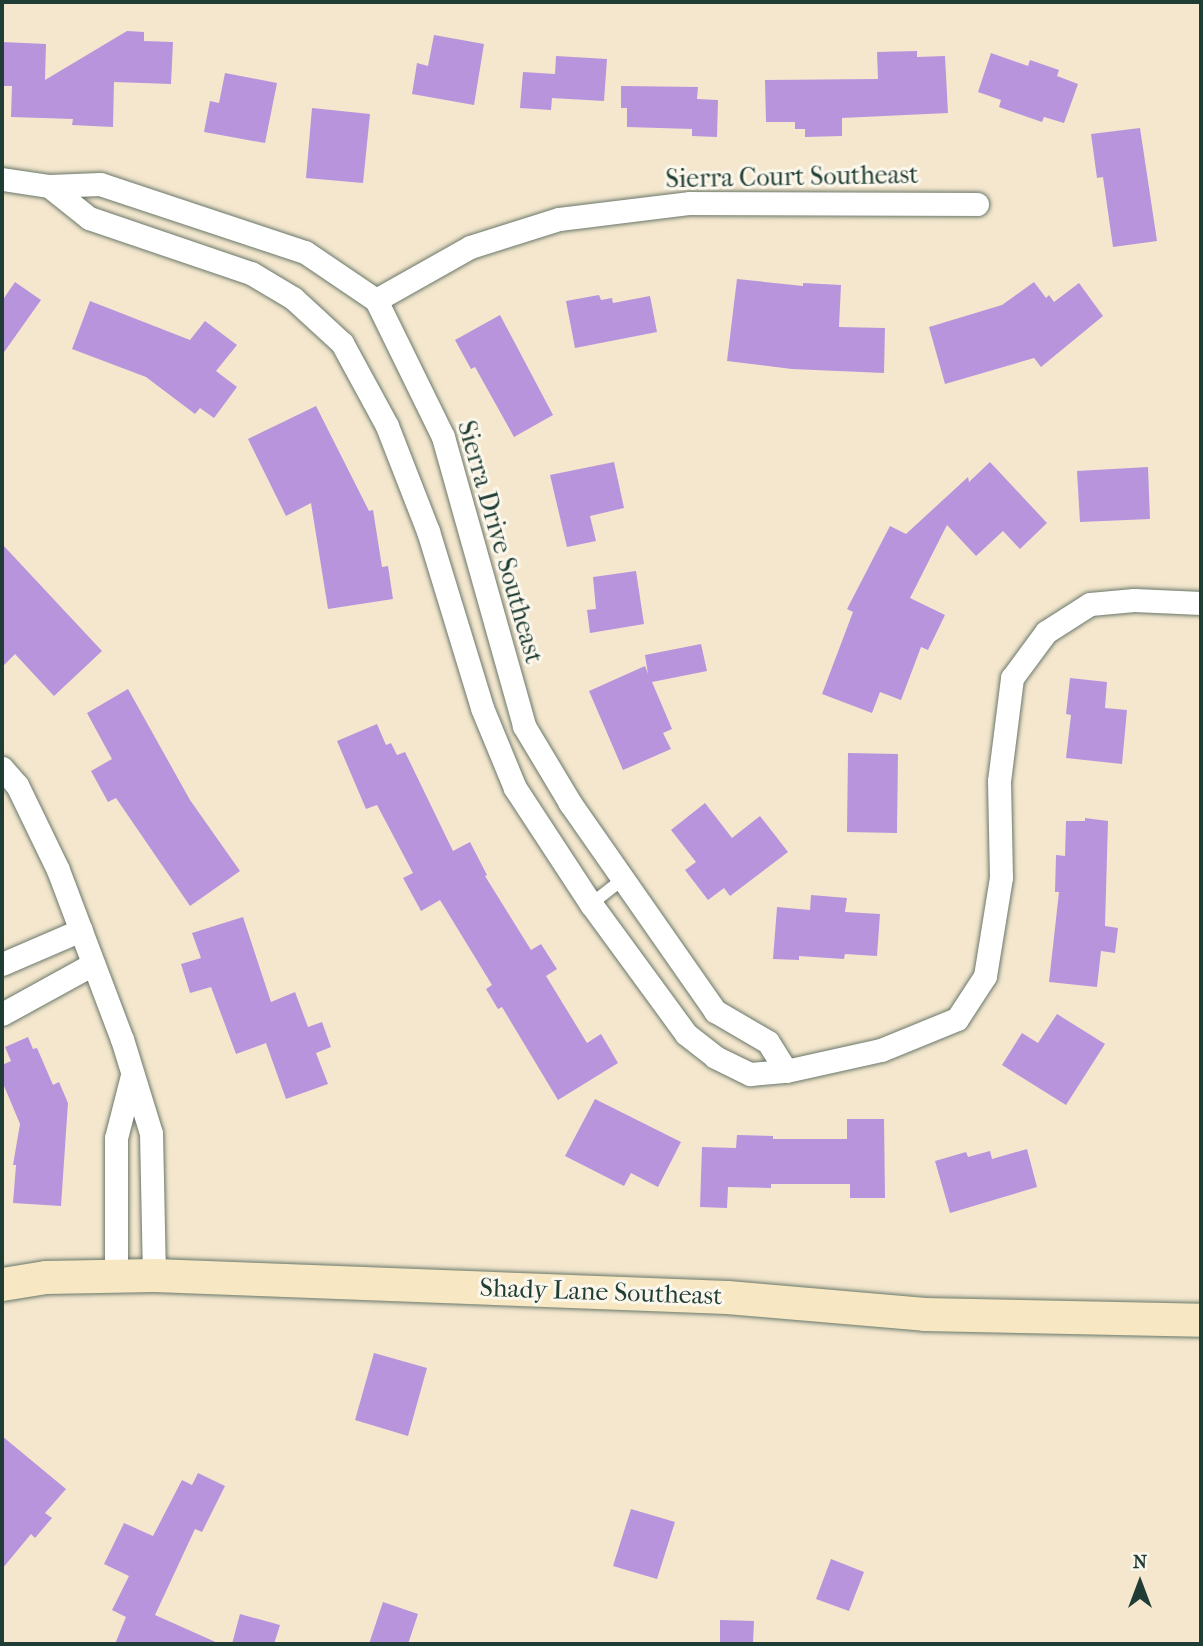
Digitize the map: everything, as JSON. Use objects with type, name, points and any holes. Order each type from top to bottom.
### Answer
[{"type":"street","name":"Sierra Drive Southeast","points":[[2,180],[49,186],[100,184],[305,252],[376,300],[443,437],[524,726],[570,803],[715,1011],[768,1042],[786,1071]]},
{"type":"street","points":[[49,186],[89,218],[251,273],[293,298],[342,343],[387,426],[424,519],[482,708],[515,788],[591,904],[686,1034],[715,1058],[750,1074],[786,1071],[881,1050],[957,1019],[985,976],[1002,877],[999,780],[1012,678],[1046,632],[1090,604],[1135,600],[1201,603]]},
{"type":"street","name":"Sierra Court Southeast","points":[[376,300],[470,247],[559,219],[690,203],[977,204]]},
{"type":"street","points":[[2,768],[16,785],[58,870],[122,1039],[151,1133],[154,1275]]},
{"type":"street","points":[[2,964],[80,930]]},
{"type":"street","points":[[2,1014],[93,964]]},
{"type":"street","points":[[116,1275],[116,1139],[132,1075]]},
{"type":"street","name":"Shady Lane Southeast","points":[[2,1284],[45,1277],[154,1275],[727,1297],[924,1314],[1201,1320]]},
{"type":"lane","points":[[591,904],[623,879]]},
{"type":"building","points":[[127,31],[144,32],[144,41],[173,42],[171,84],[114,82],[113,127],[72,125],[73,119],[11,117],[12,86],[2,86],[2,42],[46,44],[45,80]]},
{"type":"building","points":[[434,35],[484,44],[474,105],[412,94],[417,63],[428,66]]},
{"type":"building","points":[[917,51],[917,57],[945,56],[948,113],[842,118],[842,136],[805,137],[805,129],[795,129],[795,122],[766,122],[765,80],[878,79],[877,52]]},
{"type":"building","points":[[991,53],[1028,66],[1030,60],[1059,70],[1057,76],[1078,84],[1064,123],[1044,117],[1042,122],[999,107],[1001,100],[978,92]]},
{"type":"building","points":[[556,56],[607,59],[604,101],[552,98],[551,110],[520,108],[523,72],[555,74]]},
{"type":"building","points":[[225,73],[277,83],[265,143],[204,132],[210,101],[219,103]]},
{"type":"building","points":[[621,86],[698,87],[697,99],[718,100],[717,137],[692,136],[692,129],[627,127],[627,108],[621,108]]},
{"type":"building","points":[[312,108],[370,114],[363,183],[306,178]]},
{"type":"building","points":[[1140,128],[1157,241],[1113,247],[1103,177],[1097,178],[1091,134]]},
{"type":"building","points":[[737,279],[803,286],[803,283],[841,285],[839,327],[885,328],[884,373],[792,369],[727,361]]},
{"type":"building","points":[[15,282],[41,300],[2,355],[2,301]]},
{"type":"building","points":[[1034,282],[1046,298],[1049,295],[1054,302],[1079,283],[1103,316],[1041,367],[1034,358],[945,384],[929,327],[1002,305]]},
{"type":"building","points":[[599,295],[601,300],[612,298],[613,303],[650,296],[657,332],[575,348],[566,301]]},
{"type":"building","points":[[90,301],[190,340],[205,321],[237,345],[216,371],[237,387],[214,418],[200,408],[195,414],[146,377],[72,349]]},
{"type":"building","points":[[500,315],[553,415],[514,437],[475,367],[471,369],[455,340]]},
{"type":"building","points":[[316,406],[369,511],[373,510],[382,567],[388,566],[393,599],[328,609],[311,503],[286,516],[248,439]]},
{"type":"building","points":[[614,462],[624,508],[590,516],[596,541],[567,547],[550,475]]},
{"type":"building","points":[[990,462],[1047,523],[1020,549],[1003,531],[976,556],[947,525],[910,598],[945,615],[928,650],[921,647],[901,700],[880,692],[872,713],[822,694],[853,612],[847,609],[890,526],[906,534],[968,477],[969,482]]},
{"type":"building","points":[[1148,467],[1150,519],[1080,522],[1077,471]]},
{"type":"building","points":[[2,544],[102,651],[54,696],[15,654],[2,667]]},
{"type":"building","points":[[636,571],[644,624],[590,633],[587,610],[596,609],[593,577]]},
{"type":"building","points":[[701,644],[707,671],[652,682],[672,729],[663,733],[671,749],[623,770],[589,691],[645,666],[648,674],[645,655]]},
{"type":"building","points":[[1070,678],[1107,682],[1105,708],[1127,710],[1122,764],[1066,758],[1071,715],[1066,714]]},
{"type":"building","points":[[128,689],[190,800],[240,871],[190,906],[116,798],[108,802],[91,771],[112,759],[87,713]]},
{"type":"building","points":[[377,724],[386,745],[391,743],[397,755],[405,752],[453,851],[470,842],[487,875],[485,876],[531,950],[541,944],[557,969],[546,976],[587,1043],[601,1034],[618,1063],[558,1100],[502,1007],[498,1009],[486,989],[492,985],[440,900],[421,911],[403,878],[413,873],[377,805],[366,809],[337,741]]},
{"type":"building","points":[[848,753],[898,754],[897,833],[847,832]]},
{"type":"building","points":[[705,803],[732,838],[760,816],[788,852],[730,896],[724,888],[708,900],[685,870],[696,862],[671,830]]},
{"type":"building","points":[[1085,818],[1108,821],[1105,926],[1118,928],[1115,953],[1101,951],[1097,987],[1049,982],[1059,892],[1055,892],[1056,855],[1065,856],[1066,821],[1085,821]]},
{"type":"building","points":[[811,895],[847,898],[845,912],[880,914],[877,956],[845,954],[844,959],[799,956],[799,960],[773,959],[777,907],[810,910]]},
{"type":"building","points":[[243,917],[271,1002],[295,992],[308,1027],[322,1022],[331,1047],[316,1053],[328,1084],[286,1099],[266,1043],[236,1054],[211,987],[190,993],[181,964],[201,958],[192,933]]},
{"type":"building","points":[[1057,1014],[1105,1044],[1066,1105],[1002,1065],[1022,1033],[1038,1043]]},
{"type":"building","points":[[28,1037],[33,1049],[37,1048],[53,1085],[59,1082],[68,1103],[61,1206],[13,1203],[16,1165],[13,1165],[20,1124],[2,1081],[2,1065],[11,1061],[5,1047]]},
{"type":"building","points":[[595,1099],[681,1142],[658,1187],[631,1173],[624,1186],[565,1156]]},
{"type":"building","points":[[847,1119],[884,1119],[885,1198],[850,1198],[850,1184],[771,1184],[771,1188],[728,1187],[727,1208],[700,1207],[702,1147],[736,1148],[737,1135],[773,1136],[773,1139],[847,1139]]},
{"type":"building","points":[[1027,1149],[1037,1187],[950,1213],[935,1161],[966,1152],[968,1157],[990,1151],[992,1159]]},
{"type":"building","points":[[374,1353],[427,1368],[408,1436],[355,1420]]},
{"type":"building","points":[[2,1436],[66,1489],[45,1513],[52,1518],[35,1538],[31,1534],[2,1569]]},
{"type":"building","points":[[198,1473],[225,1486],[202,1532],[195,1529],[155,1615],[220,1644],[115,1644],[126,1617],[112,1610],[129,1576],[104,1564],[124,1523],[153,1536],[182,1480],[192,1485]]},
{"type":"building","points":[[631,1509],[675,1522],[657,1579],[613,1566]]},
{"type":"building","points":[[831,1559],[864,1572],[849,1611],[816,1599]]},
{"type":"building","points":[[383,1602],[418,1614],[408,1644],[369,1644]]},
{"type":"building","points":[[240,1614],[280,1625],[274,1644],[232,1644]]},
{"type":"building","points":[[720,1620],[754,1621],[753,1644],[720,1644]]}]
